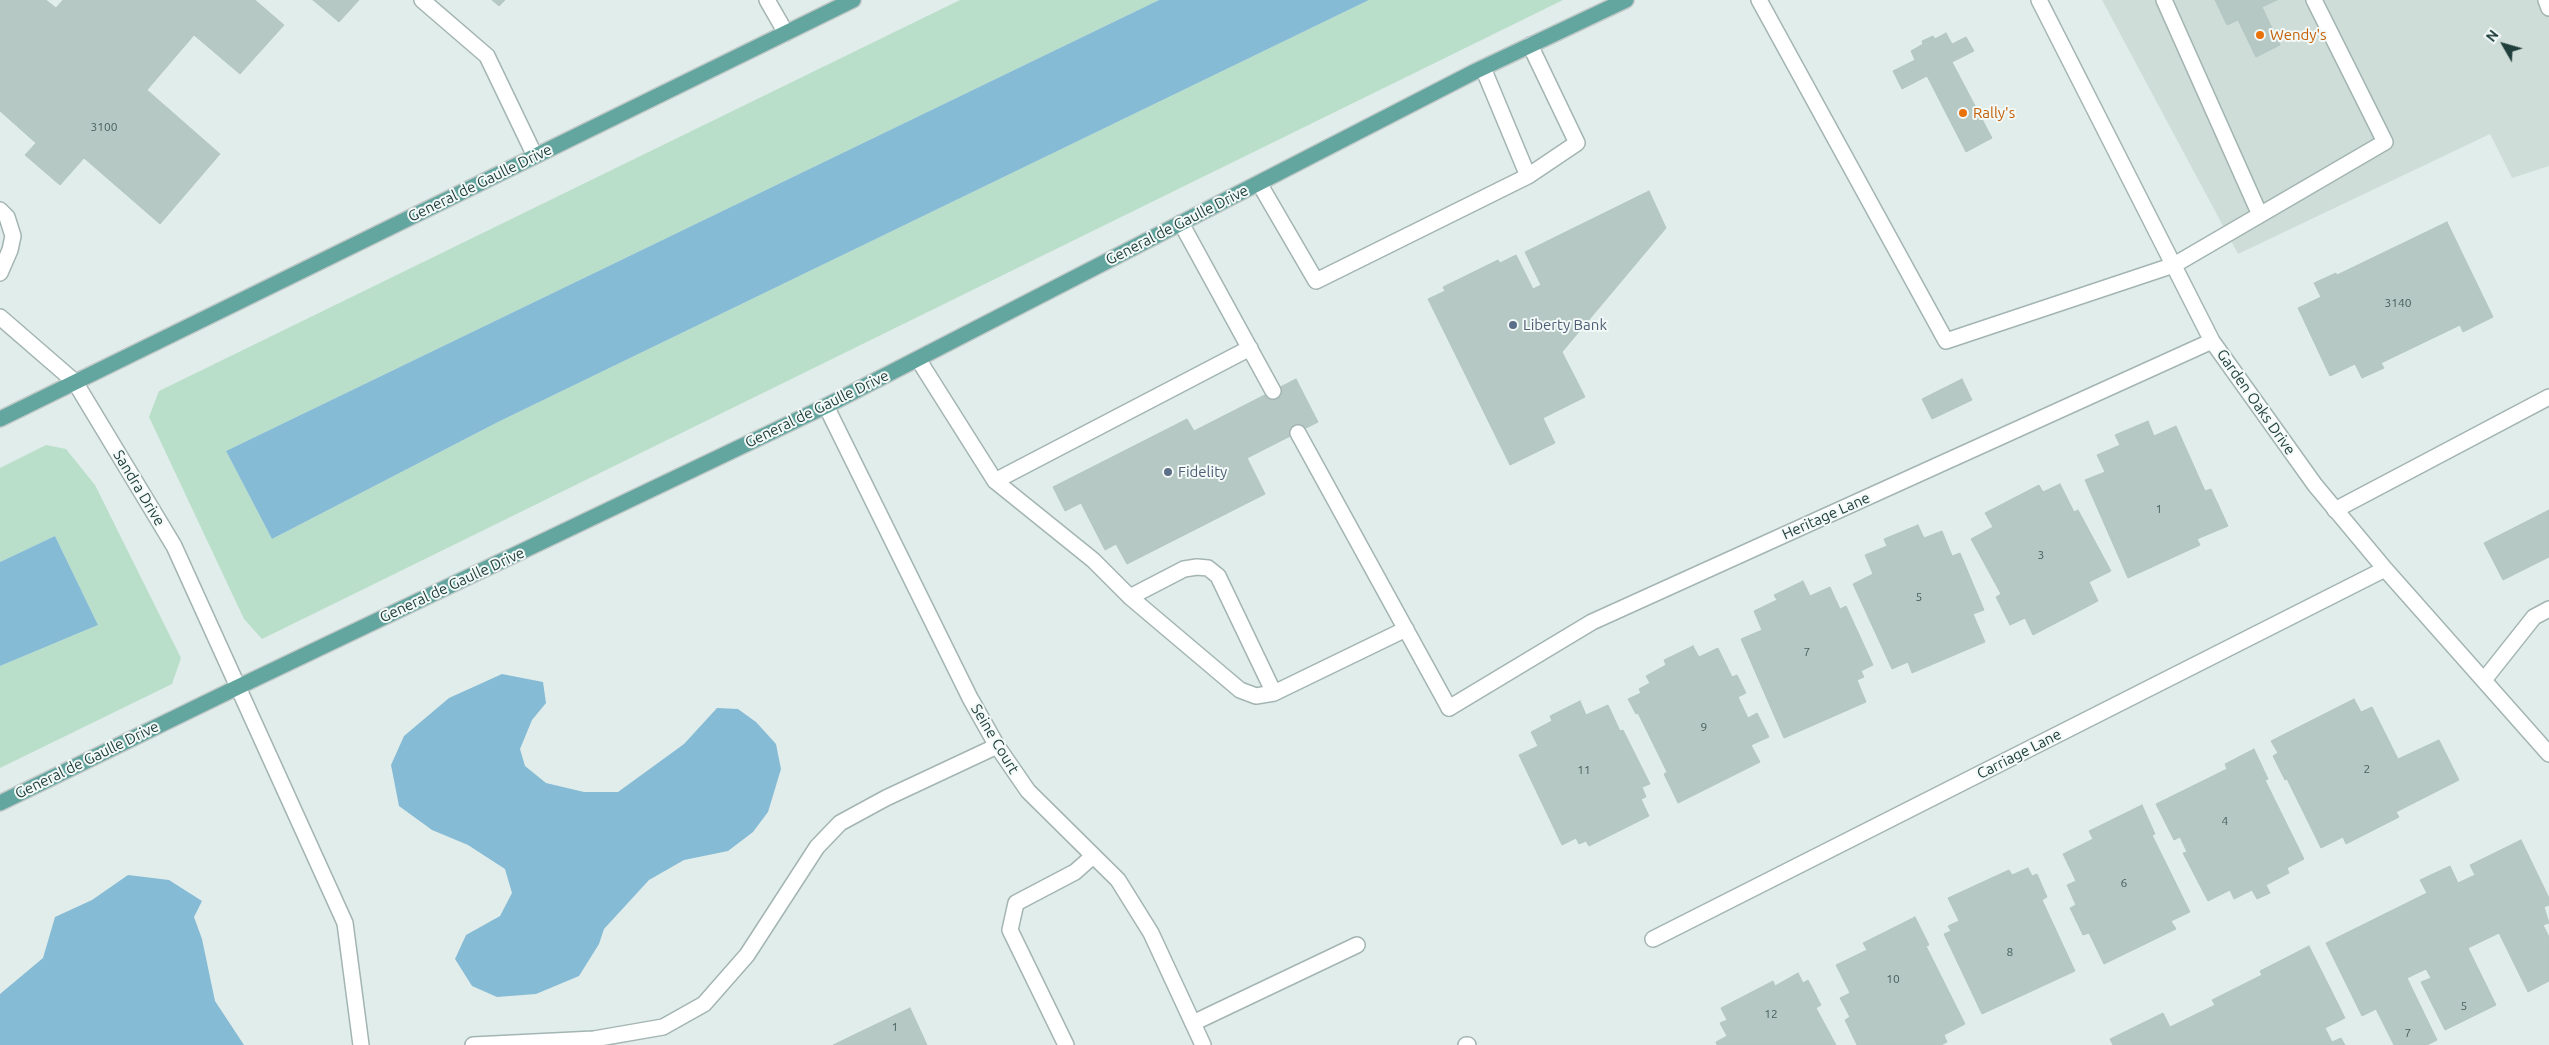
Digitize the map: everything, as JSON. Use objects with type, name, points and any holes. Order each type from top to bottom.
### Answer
[{"type":"main road","name":"General de Gaulle Drive","points":[[0,419],[853,0]]},
{"type":"main road","name":"General de Gaulle Drive","points":[[0,803],[826,406],[1483,68],[1626,0]]},
{"type":"street","points":[[422,0],[487,56],[535,156]]},
{"type":"street","points":[[767,0],[786,33]]},
{"type":"street","points":[[1759,0],[1946,341],[2174,265],[2385,142],[2314,0]]},
{"type":"street","name":"Garden Oaks Drive","points":[[2039,0],[2212,341],[2335,510],[2549,754]]},
{"type":"street","points":[[2164,0],[2260,215]]},
{"type":"street","points":[[2546,0],[2549,8]]},
{"type":"street","points":[[1259,183],[1316,281],[1528,176],[1577,143],[1530,45]]},
{"type":"street","points":[[1483,68],[1528,176]]},
{"type":"street","points":[[0,210],[7,217],[13,236],[10,250],[0,273]]},
{"type":"street","points":[[1181,223],[1273,391]]},
{"type":"street","name":"Sandra Drive","points":[[0,317],[75,382],[174,546],[346,923],[361,1045]]},
{"type":"street","name":"Heritage Lane","points":[[1406,629],[1449,708],[1592,622],[2212,341]]},
{"type":"street","points":[[995,480],[1250,348]]},
{"type":"street","points":[[918,359],[995,480],[1093,560],[1130,597],[1240,690],[1256,696],[1274,693],[1406,629],[1298,432]]},
{"type":"street","points":[[2335,510],[2549,397]]},
{"type":"street","name":"Seine Court","points":[[826,406],[970,698],[997,746],[1028,791],[1118,880],[1152,934],[1203,1045]]},
{"type":"street","points":[[1130,597],[1184,569],[1208,568],[1218,576],[1274,693]]},
{"type":"street","name":"Carriage Lane","points":[[1653,939],[2385,569]]},
{"type":"street","points":[[2484,680],[2534,617],[2549,610]]},
{"type":"street","points":[[473,1045],[594,1038],[663,1028],[704,1004],[748,955],[817,846],[840,823],[886,798],[997,746]]},
{"type":"street","points":[[1066,1045],[1010,930],[1016,903],[1075,872],[1093,856]]},
{"type":"street","points":[[1193,1023],[1358,945]]},
{"type":"shaded area","points":[[2102,0],[2549,0],[2549,166],[2512,178],[2490,134],[2238,254]]},
{"type":"green space","points":[[960,0],[1159,0],[226,451],[272,539],[498,422],[1369,0],[1563,0],[262,639],[244,619],[149,417],[159,391]]},
{"type":"green space","points":[[46,445],[66,449],[95,485],[181,658],[172,684],[0,768],[0,666],[98,625],[55,536],[0,562],[0,468]]},
{"type":"water","points":[[1159,0],[1369,0],[498,422],[272,539],[226,451]]},
{"type":"water","points":[[55,536],[98,625],[0,666],[0,562]]},
{"type":"water","points":[[502,674],[543,682],[546,703],[532,720],[520,749],[525,766],[546,783],[584,792],[618,792],[684,744],[717,708],[738,709],[756,722],[776,744],[781,769],[768,812],[753,832],[728,851],[684,860],[649,880],[604,929],[599,944],[579,976],[536,994],[497,997],[472,986],[455,959],[466,935],[500,916],[512,893],[505,869],[468,845],[432,830],[399,806],[391,765],[404,736],[449,698]]},
{"type":"water","points":[[128,875],[169,880],[202,901],[194,917],[202,939],[215,1001],[244,1045],[0,1045],[0,994],[43,958],[55,917],[92,900]]},
{"type":"building","points":[[0,0],[46,0],[56,8],[63,0],[255,0],[284,25],[240,74],[194,35],[147,90],[220,154],[160,224],[84,158],[60,185],[25,155],[36,143],[0,111]]},
{"type":"building","points":[[313,0],[359,0],[339,22]]},
{"type":"building","points":[[492,0],[505,0],[499,6]]},
{"type":"building","name":"Wendy's","points":[[2215,0],[2277,0],[2262,7],[2280,45],[2256,57],[2238,20],[2227,25]]},
{"type":"building","name":"Rally's","points":[[1946,33],[1952,44],[1966,37],[1974,51],[1952,62],[1992,138],[1966,152],[1927,76],[1902,89],[1893,71],[1915,60],[1911,51],[1923,44],[1922,41],[1933,36],[1935,39]]},
{"type":"building","name":"Liberty Bank","points":[[1649,191],[1666,228],[1562,352],[1585,397],[1543,418],[1555,443],[1510,465],[1428,299],[1445,291],[1443,287],[1498,260],[1500,263],[1516,255],[1533,289],[1541,285],[1525,252]]},
{"type":"building","points":[[2447,222],[2493,317],[2463,332],[2460,325],[2381,363],[2384,368],[2362,378],[2355,364],[2330,376],[2298,308],[2321,297],[2314,283],[2336,273],[2337,275]]},
{"type":"building","name":"Fidelity","points":[[1296,379],[1318,422],[1247,458],[1265,494],[1127,564],[1116,544],[1105,550],[1081,503],[1065,511],[1053,487],[1187,419],[1194,431]]},
{"type":"building","points":[[1962,379],[1972,400],[1932,419],[1922,399]]},
{"type":"building","points":[[2148,421],[2154,436],[2176,426],[2205,491],[2211,489],[2228,526],[2197,539],[2200,545],[2128,578],[2085,480],[2105,472],[2097,455],[2120,445],[2115,435]]},
{"type":"building","points":[[2060,484],[2074,512],[2078,510],[2111,571],[2089,582],[2098,601],[2033,635],[2025,618],[2010,625],[1996,597],[2001,594],[1971,539],[1993,527],[1985,513],[2039,485],[2043,492]]},
{"type":"building","points":[[2549,510],[2549,557],[2503,580],[2484,543]]},
{"type":"building","points":[[1918,525],[1924,538],[1942,531],[1952,556],[1960,553],[1984,610],[1973,614],[1985,642],[1912,673],[1908,662],[1892,669],[1853,584],[1873,574],[1865,555],[1887,546],[1884,539]]},
{"type":"building","points":[[1803,581],[1810,596],[1830,587],[1840,609],[1846,606],[1873,665],[1861,671],[1864,677],[1857,680],[1866,702],[1784,738],[1741,639],[1762,630],[1754,611],[1777,600],[1774,595]]},
{"type":"building","points":[[1693,646],[1699,657],[1718,648],[1732,677],[1737,675],[1746,693],[1738,697],[1748,718],[1757,713],[1769,737],[1751,745],[1760,762],[1678,803],[1664,774],[1667,772],[1638,713],[1636,714],[1628,699],[1641,693],[1639,689],[1650,683],[1646,676],[1666,665],[1664,660]]},
{"type":"building","points":[[2354,699],[2361,712],[2372,707],[2398,759],[2439,740],[2459,780],[2396,812],[2399,817],[2346,844],[2343,837],[2321,848],[2287,779],[2285,780],[2273,756],[2278,753],[2271,741]]},
{"type":"building","points":[[1580,701],[1586,715],[1608,705],[1620,731],[1623,730],[1650,784],[1642,787],[1646,797],[1641,799],[1649,816],[1589,846],[1586,841],[1579,844],[1576,838],[1562,845],[1519,755],[1538,746],[1531,732],[1552,721],[1550,716]]},
{"type":"building","points":[[2254,749],[2268,779],[2265,780],[2304,859],[2287,868],[2289,873],[2266,885],[2270,893],[2257,899],[2252,890],[2234,899],[2230,890],[2208,901],[2183,853],[2187,852],[2180,837],[2174,840],[2156,804],[2227,769],[2225,764]]},
{"type":"building","points":[[2142,805],[2155,834],[2152,835],[2190,912],[2171,921],[2176,929],[2104,964],[2089,933],[2083,935],[2070,908],[2076,905],[2067,885],[2076,881],[2063,854],[2093,839],[2089,831]]},
{"type":"building","points":[[2521,840],[2549,898],[2549,905],[2544,907],[2549,923],[2543,925],[2549,937],[2549,981],[2528,992],[2499,933],[2468,948],[2496,1005],[2445,1030],[2421,982],[2431,978],[2426,969],[2407,978],[2437,1040],[2427,1045],[2394,1045],[2376,1009],[2362,1016],[2326,943],[2427,893],[2420,880],[2450,866],[2458,883],[2475,875],[2470,865]]},
{"type":"building","points":[[2028,868],[2032,876],[2037,874],[2047,897],[2042,900],[2075,971],[1982,1014],[1944,934],[1951,931],[1948,926],[1959,921],[1948,898],[2009,870],[2012,875]]},
{"type":"building","points":[[1915,917],[1929,945],[1926,946],[1965,1024],[1944,1035],[1947,1042],[1941,1045],[1857,1045],[1845,1020],[1850,1017],[1840,998],[1850,993],[1836,965],[1867,950],[1863,943]]},
{"type":"building","points":[[2309,946],[2345,1018],[2325,1028],[2332,1042],[2341,1038],[2345,1045],[2113,1045],[2110,1039],[2163,1013],[2170,1027],[2215,1005],[2212,1000],[2262,975],[2260,971]]},
{"type":"building","points":[[1798,973],[1803,983],[1808,980],[1821,1005],[1816,1008],[1836,1045],[1717,1045],[1716,1042],[1727,1036],[1720,1023],[1727,1020],[1721,1008],[1773,981],[1775,986]]},
{"type":"building","points":[[910,1008],[927,1045],[833,1045]]},
{"type":"place","name":"Wendy's","points":[[2260,35]]},
{"type":"place","name":"Rally's","points":[[1963,113]]},
{"type":"place","name":"Liberty Bank","points":[[1513,325]]},
{"type":"place","name":"Fidelity","points":[[1168,472]]}]
